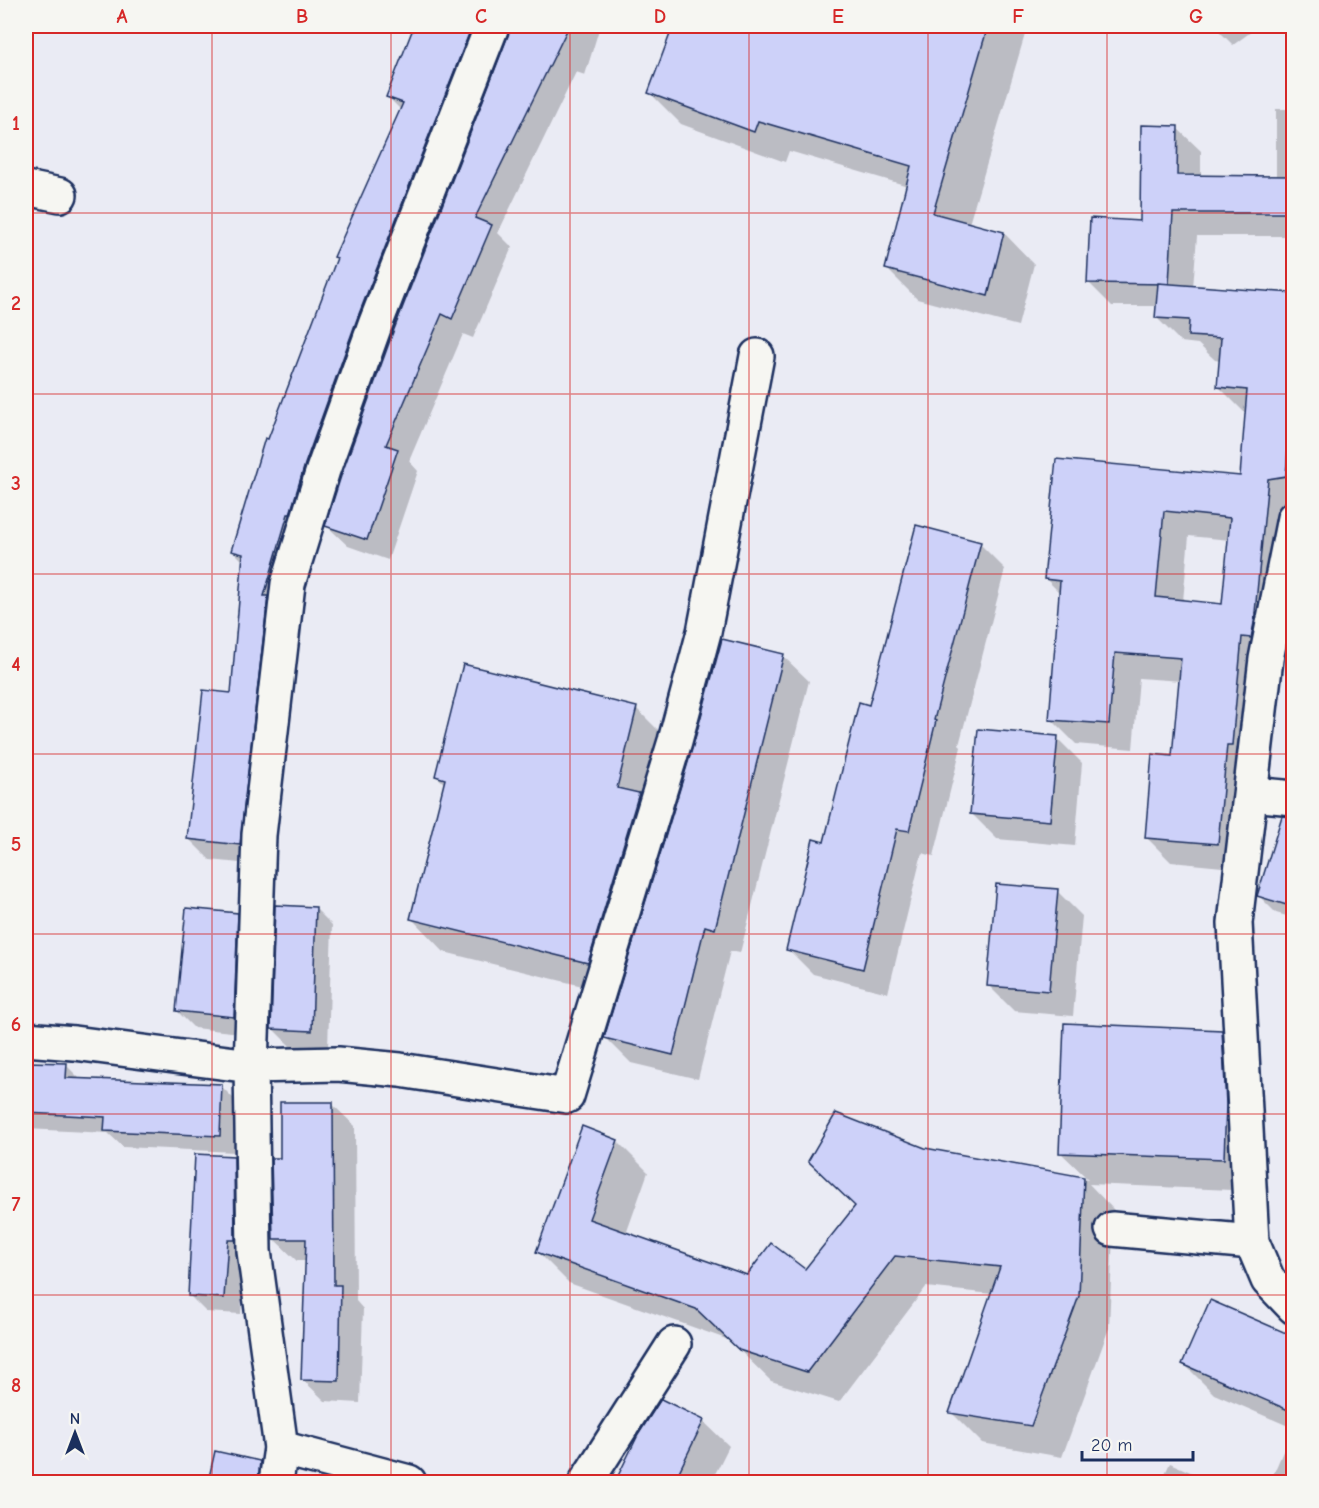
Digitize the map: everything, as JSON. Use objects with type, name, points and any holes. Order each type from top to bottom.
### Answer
[{"type":"street","points":[[276,1482],[282,1448],[254,1251],[251,1066],[259,835],[288,584],[323,470],[375,325],[492,26]]},
{"type":"street","points":[[26,188],[60,195]]},
{"type":"street","points":[[26,1039],[251,1066],[338,1064],[400,1070],[567,1096],[675,741],[704,632],[757,356]]},
{"type":"street","points":[[1293,518],[1266,659],[1235,923],[1252,1242],[1268,1281],[1293,1307]]},
{"type":"street","points":[[1251,794],[1293,798]]},
{"type":"street","points":[[1112,1229],[1252,1242]]},
{"type":"street","points":[[586,1482],[674,1344]]},
{"type":"street","points":[[282,1448],[409,1482]]},
{"type":"building","points":[[414,26],[472,26],[357,319],[305,464],[290,514],[288,514],[264,596],[268,596],[240,845],[187,839],[203,690],[231,693],[243,554],[231,551],[265,438],[268,439],[337,258],[334,257],[403,103],[386,97]]},
{"type":"building","points":[[510,26],[569,26],[475,218],[492,225],[452,319],[442,314],[386,445],[398,449],[367,540],[325,526],[393,332]]},
{"type":"building","points":[[673,26],[988,26],[933,213],[1004,232],[988,296],[885,269],[911,166],[758,121],[754,132],[648,93]]},
{"type":"building","points":[[1141,125],[1178,126],[1177,175],[1293,176],[1293,213],[1173,213],[1169,284],[1087,283],[1090,218],[1140,221]]},
{"type":"building","points":[[1158,283],[1293,293],[1293,376],[1286,476],[1268,479],[1254,623],[1251,638],[1242,637],[1232,745],[1227,745],[1218,844],[1145,838],[1152,754],[1172,756],[1181,658],[1115,653],[1109,724],[1049,720],[1060,581],[1044,579],[1056,459],[1240,476],[1247,390],[1217,387],[1221,338],[1188,336],[1189,320],[1155,318]],"holes":[[[1164,511],[1230,518],[1222,604],[1156,597]]]},
{"type":"building","points":[[916,525],[981,542],[934,720],[936,721],[909,831],[897,829],[863,969],[786,950],[813,839],[824,842],[859,702],[869,705]]},
{"type":"building","points":[[722,639],[784,654],[715,929],[705,926],[673,1055],[604,1038],[693,746]]},
{"type":"building","points":[[463,664],[637,707],[617,788],[639,793],[588,963],[410,919],[445,779],[435,776]]},
{"type":"building","points":[[978,729],[1058,736],[1050,821],[970,814]]},
{"type":"building","points":[[1282,816],[1293,817],[1293,907],[1257,896]]},
{"type":"building","points":[[996,884],[1058,889],[1049,991],[987,986]]},
{"type":"building","points":[[275,905],[316,907],[312,1031],[271,1029]]},
{"type":"building","points":[[186,908],[238,913],[234,1017],[176,1011]]},
{"type":"building","points":[[1064,1023],[1222,1030],[1226,1104],[1224,1159],[1059,1153]]},
{"type":"building","points":[[26,1062],[67,1063],[66,1078],[222,1084],[220,1136],[104,1131],[105,1117],[26,1113]]},
{"type":"building","points":[[280,1102],[333,1102],[334,1285],[341,1285],[339,1381],[301,1380],[306,1239],[273,1239],[271,1158],[280,1158]]},
{"type":"building","points":[[836,1113],[925,1148],[1084,1177],[1079,1296],[1031,1426],[949,1413],[1000,1267],[895,1256],[807,1372],[739,1350],[696,1309],[536,1252],[582,1126],[618,1140],[589,1219],[747,1275],[771,1243],[805,1269],[855,1206],[808,1161]]},
{"type":"building","points":[[195,1154],[234,1156],[235,1240],[228,1240],[224,1298],[188,1296]]},
{"type":"building","points":[[1210,1300],[1293,1336],[1293,1412],[1182,1364]]},
{"type":"building","points":[[661,1399],[704,1420],[674,1482],[615,1482],[638,1435]]},
{"type":"building","points":[[215,1451],[260,1461],[258,1482],[208,1482]]}]
